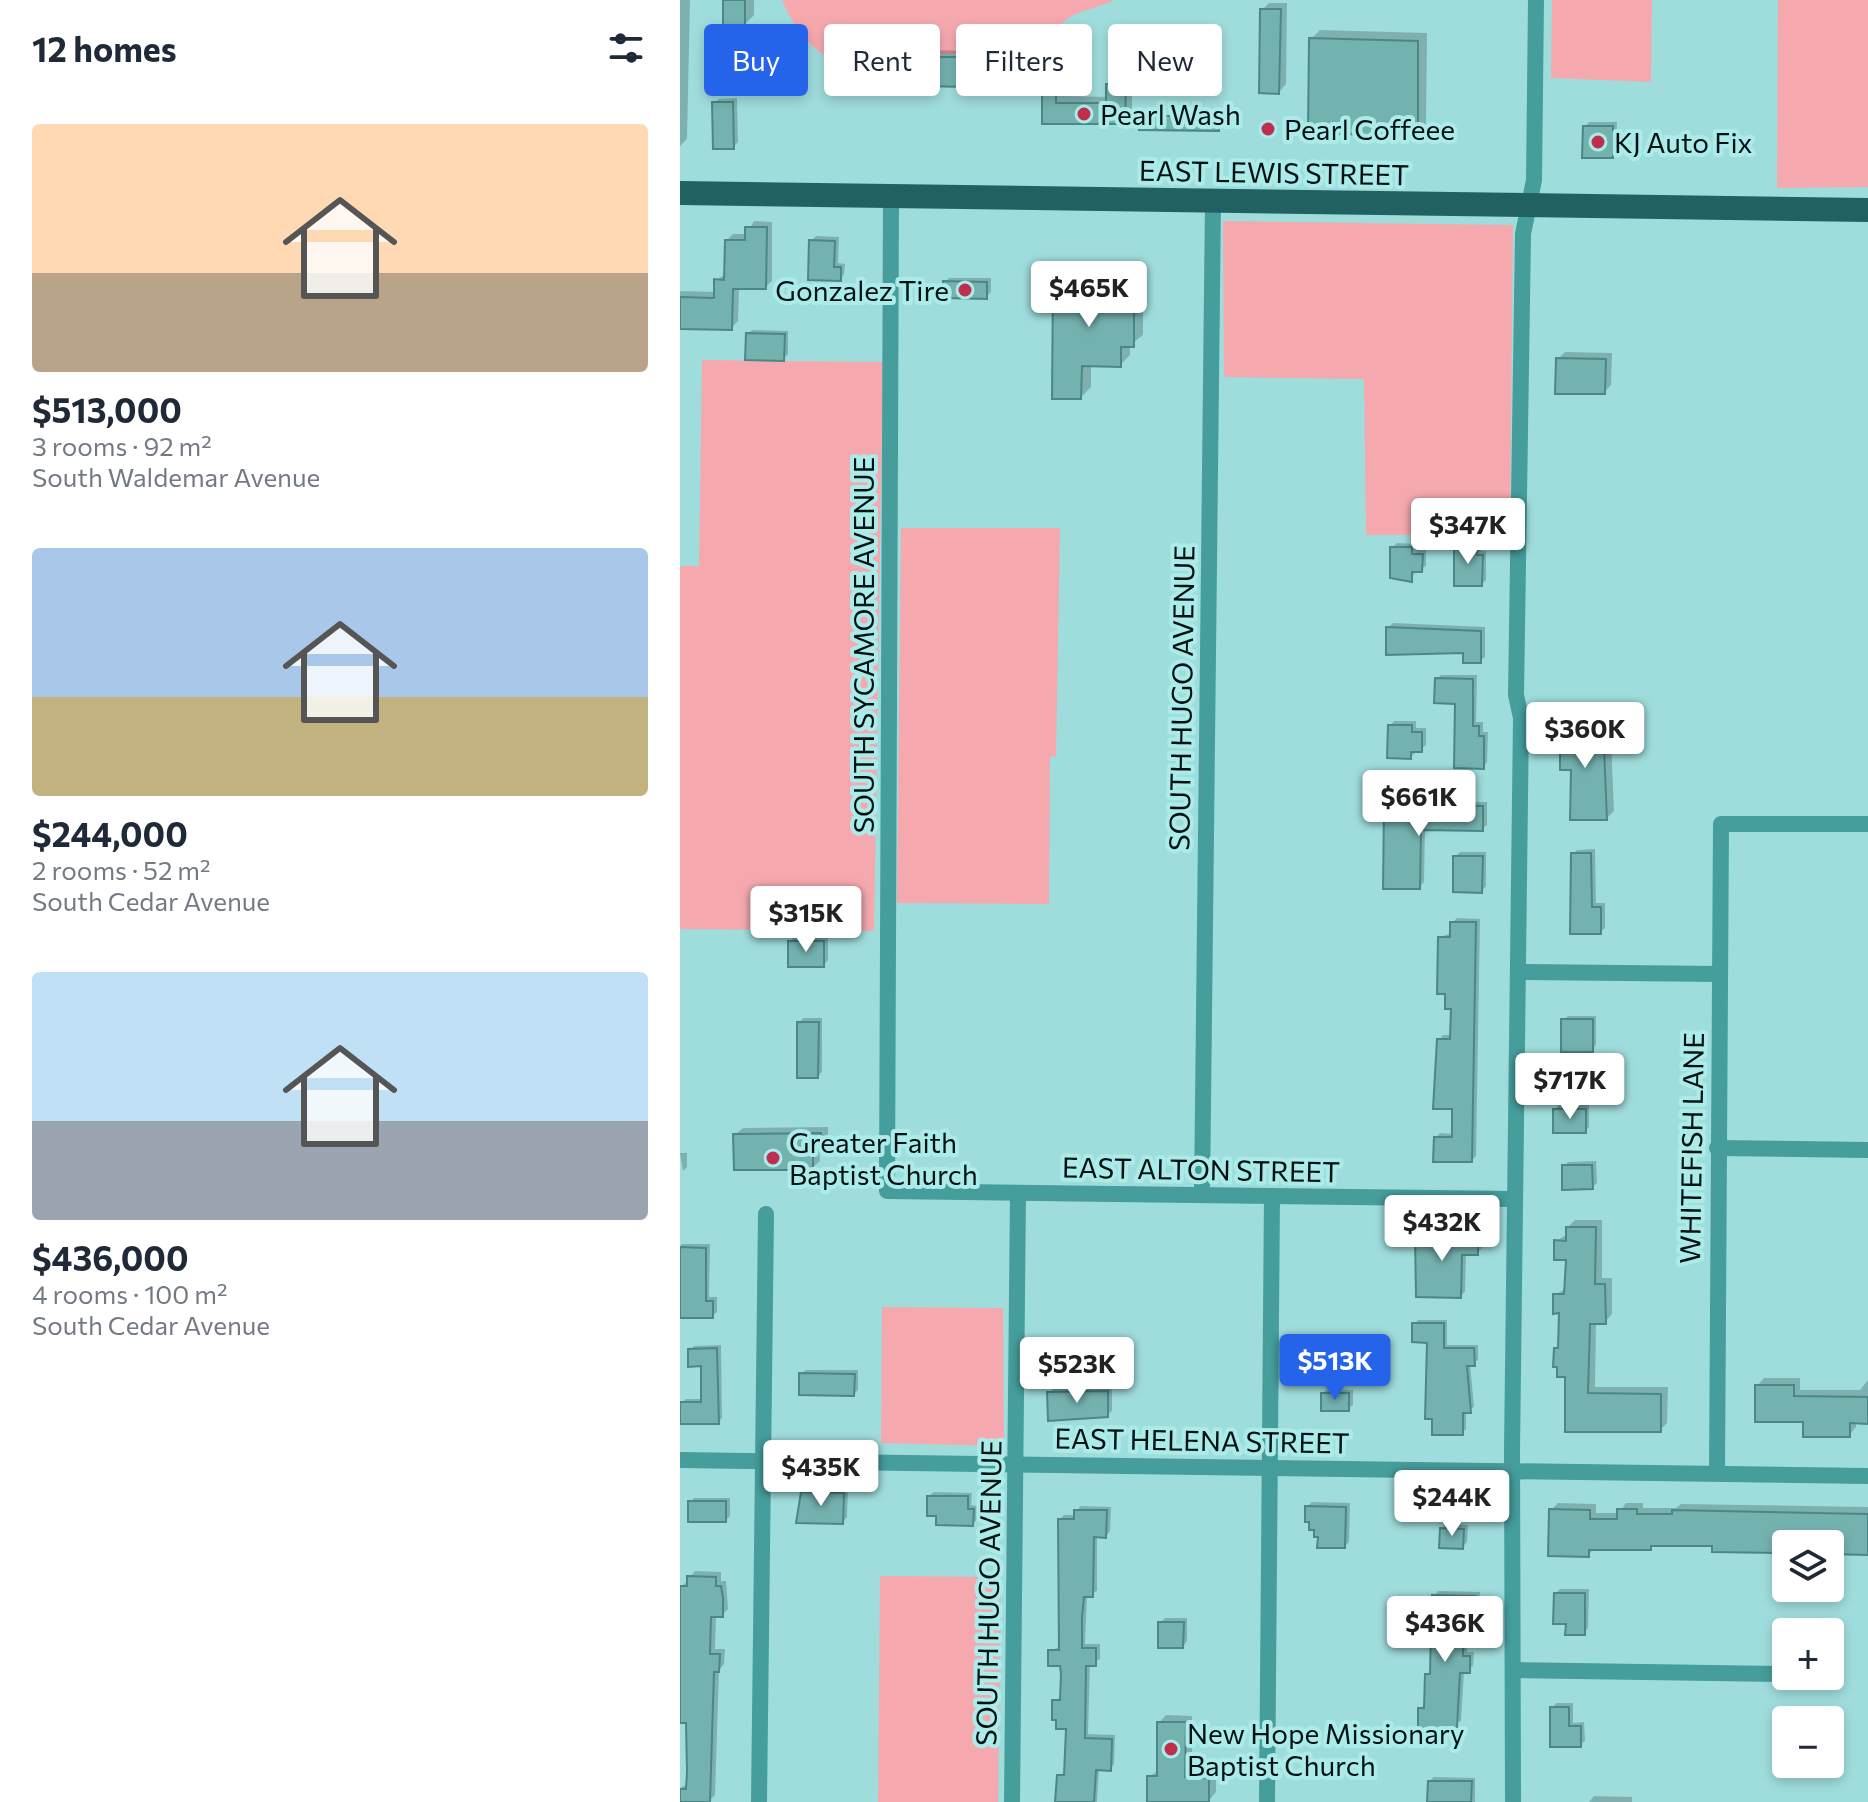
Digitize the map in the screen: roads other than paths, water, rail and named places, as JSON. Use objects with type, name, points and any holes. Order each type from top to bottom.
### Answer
[{"type":"main road","name":"EAST LEWIS STREET","points":[[680,193],[1868,210]]},
{"type":"street","points":[[1513,1802],[1515,1199],[1521,718],[1516,695],[1517,607],[1523,234],[1534,180],[1536,0]]},
{"type":"street","name":"SOUTH SYCAMORE AVENUE","points":[[887,1191],[891,196]]},
{"type":"street","name":"SOUTH HUGO AVENUE","points":[[1202,1195],[1213,201]]},
{"type":"street","name":"WHITEFISH LANE","points":[[1717,1473],[1721,824],[1868,824]]},
{"type":"street","points":[[1518,972],[1719,974]]},
{"type":"street","points":[[1717,1148],[1868,1150]]},
{"type":"street","name":"EAST ALTON STREET","points":[[887,1191],[1515,1199]]},
{"type":"street","name":"SOUTH HUGO AVENUE","points":[[1012,1802],[1018,1193]]},
{"type":"street","points":[[1267,1802],[1272,1196]]},
{"type":"street","points":[[759,1802],[766,1214]]},
{"type":"street","name":"EAST HELENA STREET","points":[[680,1460],[1868,1476]]},
{"type":"street","points":[[1515,1670],[1772,1674]]},
{"type":"place","name":"Pearl Wash","points":[[1084,114]]},
{"type":"place","name":"Pearl Coffeee","points":[[1268,129]]},
{"type":"place","name":"KJ Auto Fix","points":[[1598,142]]},
{"type":"place","name":"Gonzalez Tire","points":[[965,290]]},
{"type":"place","name":"Greater Faith Baptist Church","points":[[773,1158]]},
{"type":"place","name":"New Hope Missionary Baptist Church","points":[[1171,1749]]}]
